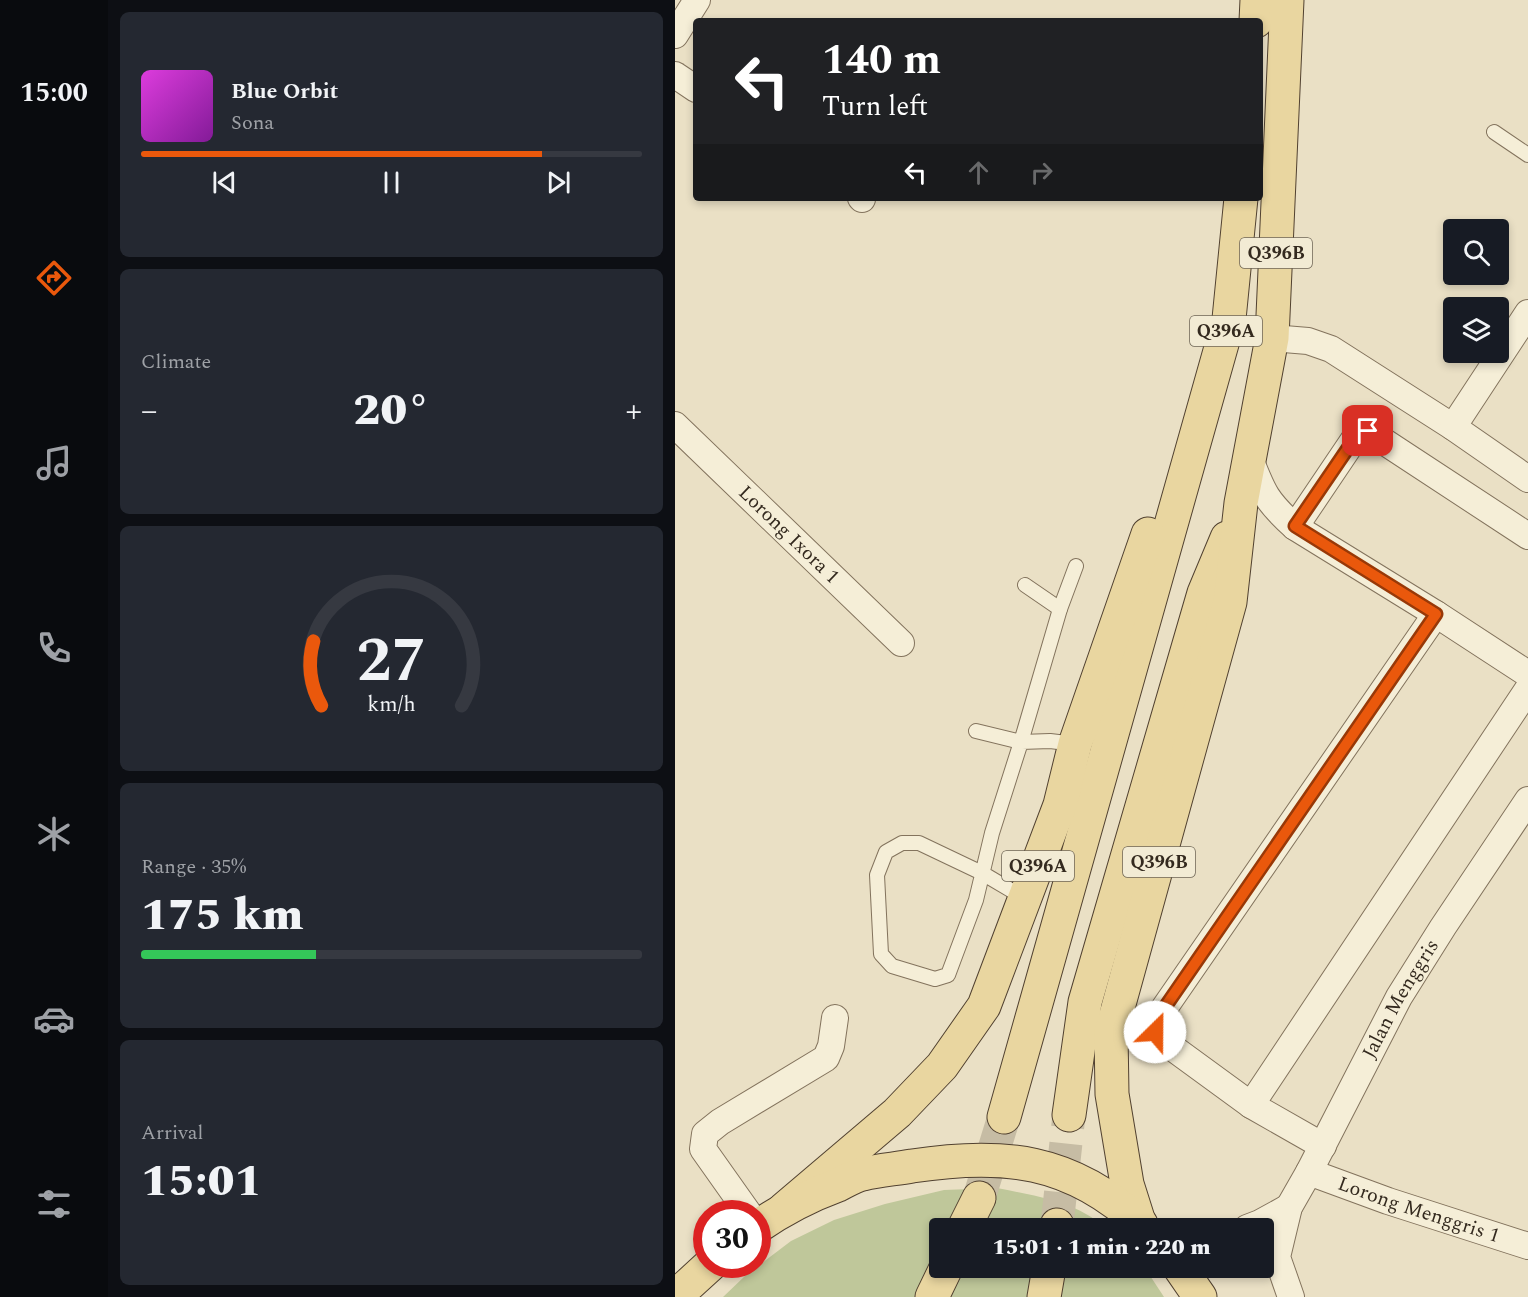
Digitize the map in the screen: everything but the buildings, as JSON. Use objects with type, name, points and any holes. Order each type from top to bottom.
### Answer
[{"type":"main road","points":[[1256,18],[1257,0]]},
{"type":"main road","name":"Q396B","points":[[1139,1218],[1127,1184],[1112,1094],[1111,1032],[1230,603],[1241,503],[1272,338],[1287,0]]},
{"type":"main road","name":"Q396A","points":[[771,1216],[897,1113],[942,1066],[984,1006],[1060,805],[1075,744],[1147,535],[1190,459],[1229,319],[1241,201]]},
{"type":"main road","points":[[1004,1117],[1190,459]]},
{"type":"main road","points":[[1069,1115],[1085,1002],[1204,592],[1241,503]]},
{"type":"main road","points":[[771,1218],[813,1193],[861,1174],[948,1161],[1005,1160],[1063,1174],[1109,1198],[1133,1218]]},
{"type":"main road","points":[[969,1218],[979,1198]]},
{"type":"main road","points":[[675,1297],[695,1278]]},
{"type":"main road","points":[[932,1297],[941,1278]]},
{"type":"main road","points":[[1044,1297],[1047,1278]]},
{"type":"street","points":[[675,35],[697,0]]},
{"type":"street","points":[[675,75],[693,87]]},
{"type":"street","points":[[1453,428],[1528,313]]},
{"type":"street","points":[[1272,338],[1308,341],[1331,349],[1528,479]]},
{"type":"street","name":"Lorong Ixora 1","points":[[675,425],[901,643]]},
{"type":"street","points":[[1295,526],[1359,432],[1368,431],[1528,536]]},
{"type":"street","points":[[1250,459],[1263,494],[1276,510],[1295,526],[1528,674]]},
{"type":"street","points":[[1323,1146],[1251,1105],[1162,1040],[1155,1032],[1154,1023],[1436,614]]},
{"type":"street","points":[[1251,1105],[1528,689]]},
{"type":"street","name":"Jalan Menggris","points":[[1291,1297],[1277,1257],[1289,1207],[1323,1146],[1399,997],[1528,800]]},
{"type":"street","points":[[739,1200],[703,1149],[705,1134],[720,1122],[826,1058],[831,1046],[835,1018]]},
{"type":"street","name":"Lorong Menggris 1","points":[[1309,1172],[1388,1201],[1528,1246]]},
{"type":"street","name":"Jalan Menggris","points":[[1270,1218],[1289,1207]]},
{"type":"lane","points":[[1494,132],[1528,155]]},
{"type":"lane","points":[[1026,899],[982,873],[919,843],[902,843],[886,852],[877,875],[881,954],[893,966],[935,979],[948,975],[977,900],[982,873],[992,833],[1075,566]]},
{"type":"lane","points":[[1026,585],[1060,609]]},
{"type":"lane","points":[[976,731],[1021,742],[1050,741],[1075,744]]},
{"type":"green space","points":[[997,1188],[1054,1201],[1092,1218],[929,1218],[929,1278],[1152,1278],[1164,1297],[723,1297],[743,1278],[771,1278],[771,1256],[791,1241],[834,1220],[885,1204],[944,1190]]},
{"type":"tunnel","points":[[1058,1218],[1069,1115]]},
{"type":"tunnel","points":[[979,1198],[1004,1117]]},
{"type":"route","points":[[1155,1032],[1154,1023],[1436,614],[1295,526],[1359,432],[1368,431]]}]
